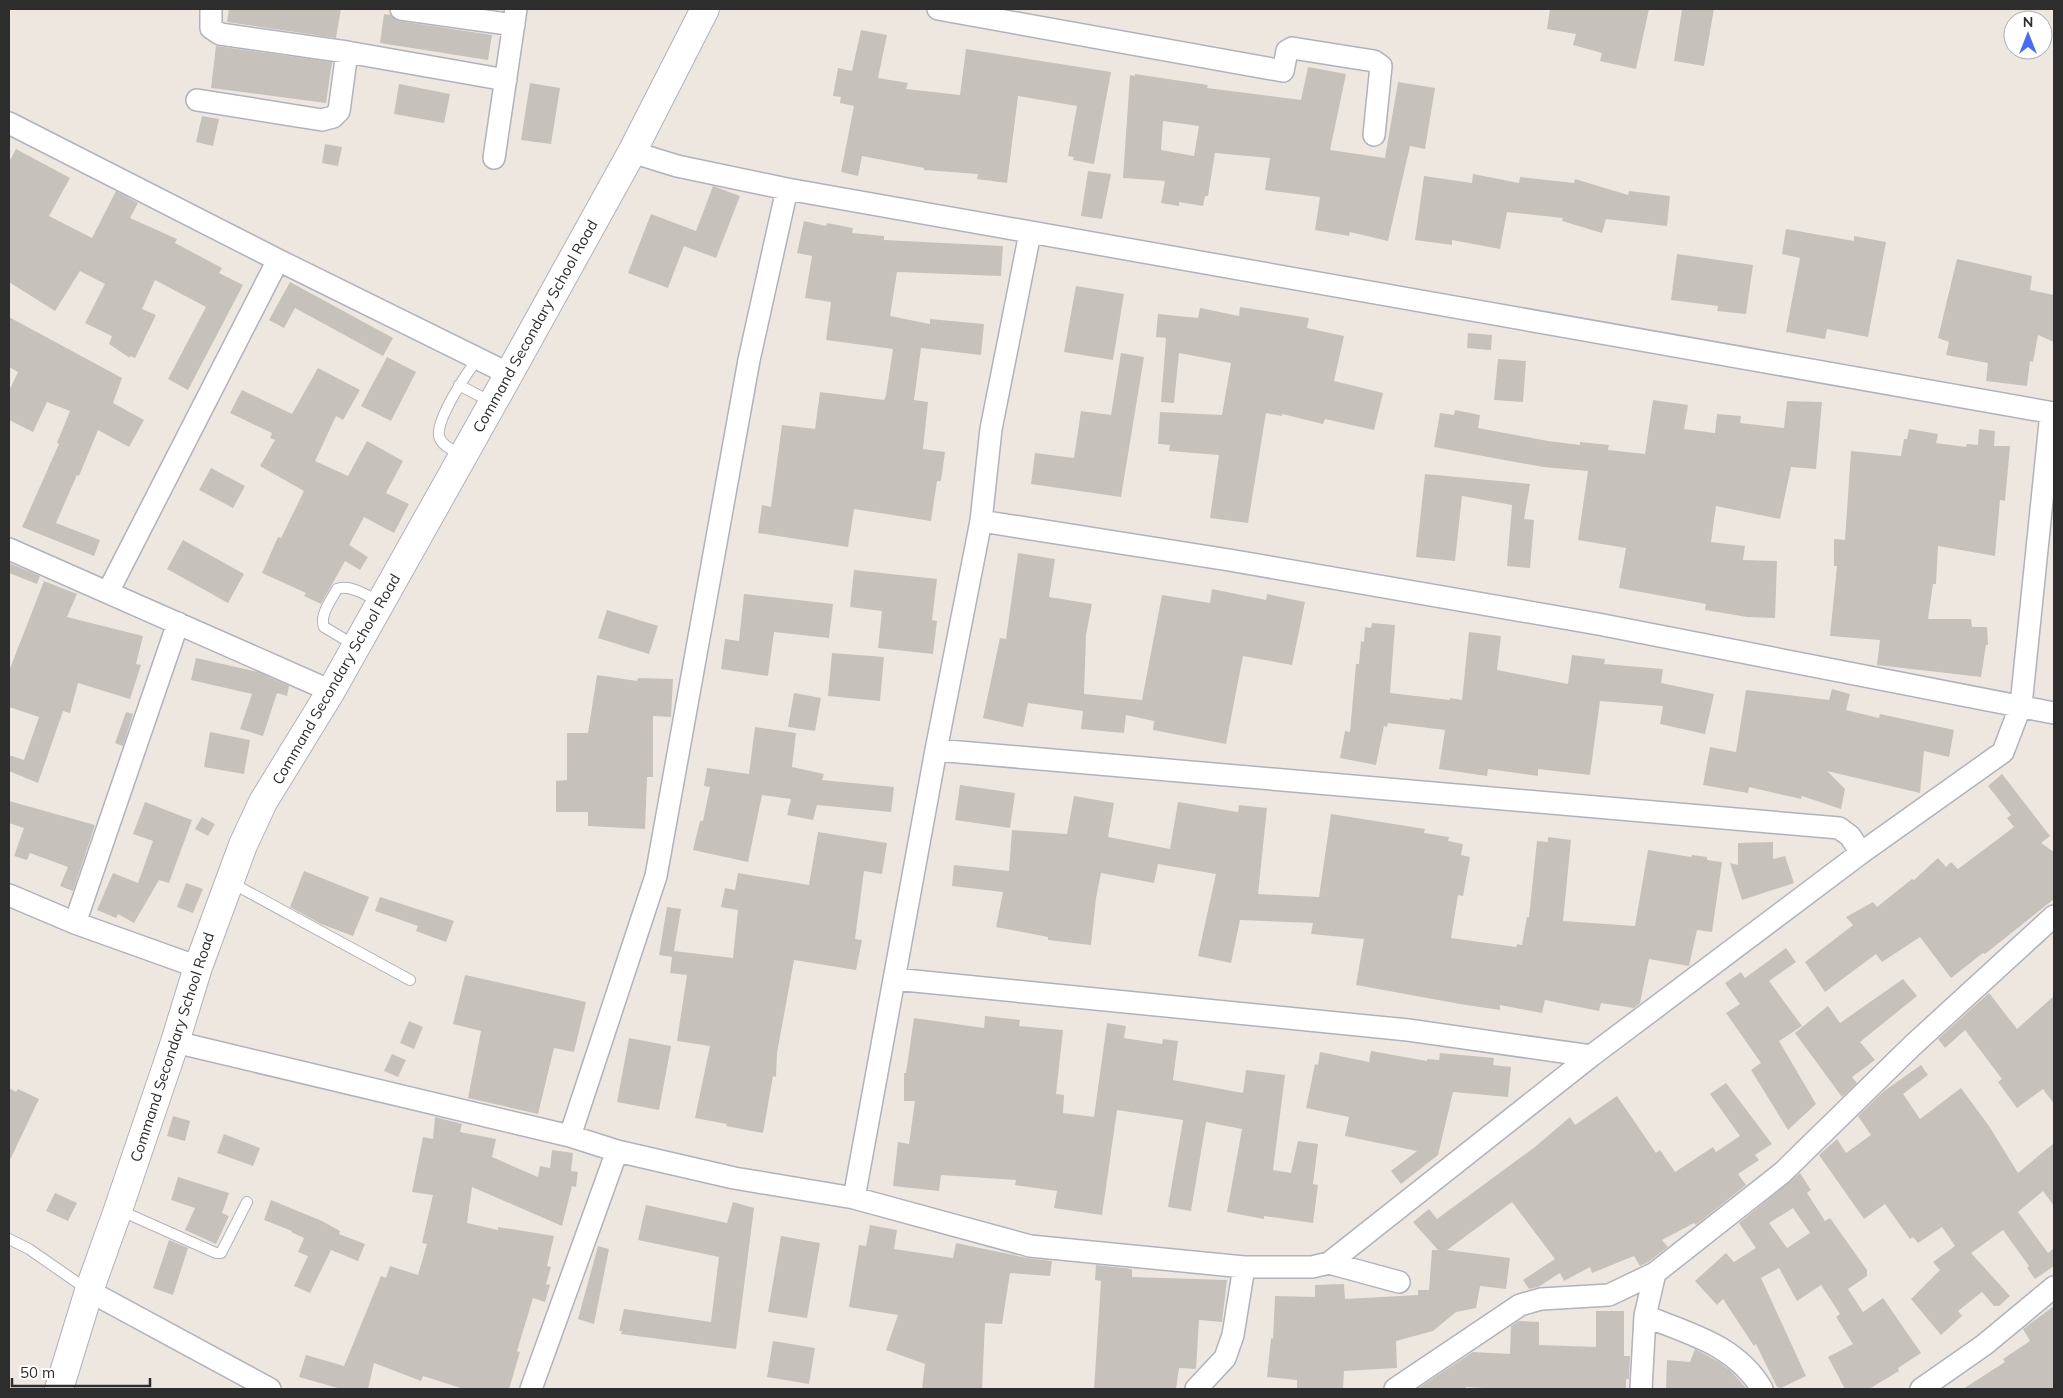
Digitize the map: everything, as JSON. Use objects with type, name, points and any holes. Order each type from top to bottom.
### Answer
[{"type":"main road","name":"Command Secondary School Road","points":[[59,1389],[89,1291],[175,1042],[198,967],[243,845],[263,802],[331,691],[509,374],[632,152],[705,9]]},
{"type":"street","points":[[211,9],[211,28],[220,34],[347,52],[506,80]]},
{"type":"street","points":[[401,9],[515,17],[494,158]]},
{"type":"street","points":[[938,9],[1283,71],[1287,51],[1292,48],[1374,61],[1380,66],[1374,135]]},
{"type":"street","points":[[197,100],[322,120],[333,117],[340,111],[347,52]]},
{"type":"street","points":[[10,126],[509,374]]},
{"type":"street","points":[[175,1042],[570,1136],[617,1151],[734,1178],[854,1198],[1030,1246],[1244,1267],[1312,1267],[1329,1263],[1591,1056],[1862,852],[2003,752],[2021,705],[2053,413],[787,189],[677,166],[632,152]]},
{"type":"street","points":[[570,1136],[656,876],[748,370],[787,189]]},
{"type":"street","points":[[854,1198],[936,750],[981,521],[991,429],[1030,232]]},
{"type":"street","points":[[108,592],[278,260]]},
{"type":"street","points":[[981,521],[1239,562],[1588,622],[2054,712]]},
{"type":"street","points":[[9,549],[331,691]]},
{"type":"street","points":[[75,923],[178,623]]},
{"type":"street","points":[[936,750],[1839,828],[1850,836],[1862,852]]},
{"type":"street","points":[[9,895],[75,923],[198,967]]},
{"type":"street","points":[[1395,1389],[1520,1305],[1542,1298],[1608,1295],[1655,1273],[1782,1173],[1913,1045],[2053,920]]},
{"type":"street","points":[[894,978],[1408,1030],[1591,1056]]},
{"type":"street","points":[[531,1389],[617,1151]]},
{"type":"street","points":[[1329,1263],[1399,1282]]},
{"type":"street","points":[[1196,1389],[1225,1358],[1233,1335],[1244,1267]]},
{"type":"street","points":[[1641,1389],[1645,1316],[1655,1273]]},
{"type":"street","points":[[1921,1389],[1984,1345],[2054,1288]]},
{"type":"street","points":[[89,1291],[270,1389]]},
{"type":"street","points":[[1645,1316],[1716,1344],[1738,1359],[1754,1375],[1762,1389]]},
{"type":"lane","points":[[463,456],[444,444],[439,438],[439,428],[459,385],[477,359]]},
{"type":"lane","points":[[459,385],[493,402]]},
{"type":"lane","points":[[356,646],[324,627],[322,622],[323,616],[337,589],[343,586],[381,602]]},
{"type":"lane","points":[[229,881],[410,980]]},
{"type":"lane","points":[[118,1210],[216,1253],[221,1253],[248,1202]]},
{"type":"lane","points":[[9,1239],[29,1249],[89,1291]]},
{"type":"building","points":[[229,9],[341,9],[336,38],[227,22]]},
{"type":"building","points":[[1550,9],[1649,9],[1636,69],[1600,61],[1602,53],[1573,45],[1576,34],[1547,29]]},
{"type":"building","points":[[1682,9],[1714,9],[1704,66],[1674,61]]},
{"type":"building","points":[[384,14],[391,15],[399,21],[492,35],[488,60],[380,43]]},
{"type":"building","points":[[861,30],[887,35],[878,78],[908,83],[906,89],[960,95],[966,49],[1111,72],[1094,164],[1073,160],[1074,157],[1068,156],[1077,106],[1018,96],[1007,183],[977,179],[978,174],[924,170],[924,168],[862,156],[858,176],[841,172],[854,106],[840,103],[841,97],[833,96],[838,68],[852,71]]},
{"type":"building","points":[[216,46],[332,62],[326,103],[211,88]]},
{"type":"building","points":[[1308,67],[1346,74],[1330,150],[1385,158],[1398,82],[1435,88],[1425,149],[1410,146],[1388,241],[1350,232],[1349,236],[1315,230],[1320,197],[1265,190],[1270,158],[1215,153],[1208,196],[1205,196],[1203,206],[1179,202],[1179,206],[1161,203],[1165,181],[1123,178],[1130,75],[1135,76],[1135,74],[1208,85],[1207,88],[1301,100]],"holes":[[[1163,121],[1199,126],[1194,156],[1161,150]]]},
{"type":"building","points":[[530,83],[560,88],[551,144],[521,140]]},
{"type":"building","points":[[399,84],[450,94],[444,123],[394,114]]},
{"type":"building","points":[[202,116],[219,119],[213,146],[196,142]]},
{"type":"building","points":[[325,144],[342,147],[338,166],[322,163]]},
{"type":"building","points":[[16,149],[70,178],[49,216],[92,238],[116,191],[138,203],[130,218],[177,239],[175,243],[222,268],[219,273],[243,285],[188,390],[168,379],[206,307],[155,280],[142,309],[156,315],[135,358],[130,356],[130,358],[109,344],[112,336],[85,323],[105,284],[80,271],[55,311],[9,282],[9,162]]},
{"type":"building","points":[[1088,171],[1111,174],[1102,219],[1081,216]]},
{"type":"building","points":[[1473,174],[1519,183],[1520,177],[1574,183],[1575,179],[1628,195],[1629,191],[1670,196],[1667,226],[1606,219],[1602,233],[1562,221],[1563,218],[1507,212],[1500,249],[1452,240],[1452,245],[1415,240],[1424,176],[1472,183]]},
{"type":"building","points":[[713,186],[740,196],[716,258],[684,246],[668,288],[628,273],[651,214],[696,231]]},
{"type":"building","points":[[804,221],[826,226],[827,223],[853,228],[852,233],[884,236],[884,240],[1003,246],[1001,276],[897,272],[890,316],[930,324],[930,319],[984,324],[981,355],[921,348],[914,400],[928,402],[923,449],[945,452],[941,481],[937,481],[931,521],[854,509],[848,547],[758,533],[762,505],[771,507],[782,425],[815,429],[820,392],[884,400],[893,349],[826,340],[831,302],[805,298],[812,256],[797,253]]},
{"type":"building","points":[[1786,229],[1854,241],[1854,236],[1886,242],[1868,337],[1827,329],[1825,339],[1786,332],[1800,258],[1782,254]]},
{"type":"building","points":[[1677,254],[1753,265],[1746,314],[1717,311],[1718,306],[1671,300]]},
{"type":"building","points":[[1957,259],[2032,276],[2030,290],[2054,295],[2054,342],[2038,335],[2033,362],[2030,361],[2027,386],[1986,381],[1988,363],[1946,355],[1949,342],[1938,338]]},
{"type":"building","points":[[290,282],[393,338],[383,356],[295,308],[284,328],[269,320]]},
{"type":"building","points":[[1076,286],[1124,294],[1113,360],[1064,352]]},
{"type":"building","points":[[1240,307],[1309,318],[1307,328],[1344,336],[1334,381],[1383,393],[1374,430],[1325,419],[1323,424],[1282,414],[1282,416],[1266,413],[1248,523],[1210,518],[1219,455],[1169,451],[1170,445],[1158,444],[1160,412],[1222,415],[1231,363],[1179,353],[1174,403],[1161,402],[1166,338],[1156,337],[1158,314],[1198,318],[1200,308],[1239,316]]},
{"type":"building","points":[[9,317],[122,378],[113,403],[144,420],[129,447],[98,430],[79,476],[77,475],[56,523],[100,540],[94,556],[22,527],[59,444],[57,443],[70,411],[47,402],[33,432],[9,420],[9,391],[18,372],[9,367]]},
{"type":"building","points":[[1468,333],[1492,335],[1491,350],[1467,348]]},
{"type":"building","points":[[1121,353],[1144,357],[1121,497],[1031,484],[1035,453],[1074,458],[1081,411],[1111,415]]},
{"type":"building","points":[[387,357],[416,372],[391,421],[361,406]]},
{"type":"building","points":[[1498,359],[1526,361],[1523,402],[1494,400]]},
{"type":"building","points":[[318,368],[360,390],[343,420],[336,416],[315,461],[348,476],[367,441],[403,461],[386,493],[409,504],[394,533],[364,517],[349,545],[368,557],[360,570],[345,561],[321,604],[304,596],[306,593],[262,573],[278,537],[281,538],[304,491],[260,466],[275,440],[270,438],[272,433],[230,413],[242,390],[292,414]]},
{"type":"building","points":[[1653,400],[1688,405],[1684,429],[1715,433],[1717,414],[1741,416],[1740,423],[1784,428],[1787,401],[1822,402],[1816,469],[1791,467],[1780,519],[1716,506],[1711,542],[1745,546],[1743,560],[1777,561],[1775,618],[1747,617],[1705,610],[1706,604],[1619,588],[1626,548],[1578,540],[1588,471],[1543,467],[1434,447],[1440,413],[1454,415],[1455,410],[1480,415],[1478,428],[1548,441],[1580,445],[1580,442],[1609,445],[1608,450],[1645,454]]},
{"type":"building","points":[[1909,429],[1938,434],[1936,443],[1966,447],[1967,444],[1978,445],[1979,429],[1995,431],[1994,446],[2010,446],[2005,501],[2000,500],[1995,556],[1938,546],[1936,584],[1933,584],[1928,619],[1971,619],[1972,627],[1987,627],[1988,645],[1986,645],[1981,677],[1877,665],[1880,640],[1830,636],[1837,566],[1834,566],[1834,539],[1845,540],[1851,451],[1901,456],[1904,439],[1907,439]]},
{"type":"building","points":[[211,468],[245,486],[233,508],[199,490]]},
{"type":"building","points":[[1425,474],[1530,484],[1524,519],[1534,520],[1530,568],[1507,566],[1512,505],[1462,496],[1455,561],[1416,557]]},
{"type":"building","points":[[183,540],[244,574],[228,603],[167,569]]},
{"type":"building","points":[[1018,553],[1055,559],[1049,597],[1092,604],[1086,635],[1084,694],[1142,700],[1162,595],[1210,603],[1212,589],[1266,600],[1267,594],[1305,602],[1292,665],[1243,656],[1226,744],[1153,730],[1154,721],[1126,715],[1124,733],[1081,729],[1083,711],[1028,703],[1023,727],[983,718],[1000,638],[1006,639]]},
{"type":"building","points":[[9,563],[40,576],[37,584],[9,573]]},
{"type":"building","points":[[854,570],[937,579],[932,620],[937,621],[933,654],[878,648],[882,611],[850,607]]},
{"type":"building","points":[[44,581],[77,594],[67,617],[143,636],[136,664],[141,665],[130,699],[78,683],[70,713],[63,711],[38,783],[9,771],[9,755],[24,760],[39,717],[9,707],[9,671]]},
{"type":"building","points":[[744,594],[833,604],[829,638],[774,632],[768,676],[721,669],[725,639],[739,641]]},
{"type":"building","points":[[607,610],[658,626],[649,654],[598,638]]},
{"type":"building","points":[[1372,623],[1395,625],[1390,693],[1462,700],[1469,632],[1501,636],[1497,670],[1568,684],[1572,655],[1605,659],[1604,664],[1663,669],[1661,683],[1714,694],[1705,734],[1660,724],[1663,706],[1600,701],[1590,775],[1538,769],[1538,776],[1488,769],[1487,776],[1439,769],[1445,730],[1388,723],[1387,727],[1384,726],[1376,765],[1340,758],[1345,731],[1350,732],[1356,664],[1359,664],[1361,641],[1364,642],[1365,627],[1371,628]]},
{"type":"building","points":[[832,653],[884,657],[880,701],[828,696]]},
{"type":"building","points":[[196,658],[258,672],[289,686],[287,696],[277,693],[263,736],[240,729],[252,694],[191,680]]},
{"type":"building","points":[[597,675],[637,681],[638,678],[673,679],[671,717],[653,716],[653,777],[647,777],[645,829],[588,826],[588,812],[556,812],[556,781],[567,780],[567,733],[588,733]]},
{"type":"building","points":[[1832,689],[1850,694],[1846,710],[1879,718],[1880,714],[1954,730],[1949,757],[1924,751],[1920,793],[1827,771],[1845,789],[1841,809],[1802,796],[1801,799],[1749,787],[1748,793],[1703,785],[1710,747],[1736,752],[1746,690],[1829,700]]},
{"type":"building","points":[[794,693],[821,698],[815,731],[788,727]]},
{"type":"building","points":[[126,712],[133,714],[123,746],[115,743]]},
{"type":"building","points":[[755,727],[796,733],[792,767],[824,774],[822,780],[894,787],[891,812],[817,805],[813,820],[787,815],[791,799],[762,795],[748,862],[693,850],[700,821],[703,821],[710,787],[704,786],[707,768],[749,774]]},
{"type":"building","points":[[210,732],[250,740],[244,774],[204,767]]},
{"type":"building","points":[[2002,774],[2050,836],[2041,843],[2054,852],[2054,899],[1985,954],[1983,953],[1951,978],[1920,937],[1882,962],[1876,954],[1825,992],[1805,962],[1853,925],[1846,917],[1873,902],[1877,907],[1912,879],[1914,880],[1938,858],[1946,867],[1951,862],[1958,869],[2014,827],[2007,818],[2011,815],[1988,786]]},
{"type":"building","points":[[960,785],[1015,793],[1010,828],[955,820]]},
{"type":"building","points":[[1074,796],[1114,803],[1108,837],[1170,849],[1178,802],[1238,812],[1239,805],[1267,808],[1258,894],[1319,897],[1331,814],[1425,829],[1424,833],[1449,837],[1448,841],[1463,844],[1461,855],[1470,857],[1463,896],[1458,895],[1451,938],[1516,947],[1517,944],[1522,945],[1527,917],[1529,917],[1537,841],[1548,842],[1548,837],[1571,840],[1563,921],[1635,926],[1648,850],[1691,857],[1692,855],[1707,857],[1707,860],[1722,862],[1712,932],[1697,930],[1689,966],[1649,959],[1640,1003],[1634,1008],[1601,1003],[1599,1011],[1545,1000],[1542,1013],[1500,1005],[1500,1010],[1460,1004],[1356,985],[1364,939],[1311,934],[1313,923],[1240,920],[1231,963],[1198,956],[1216,874],[1158,864],[1154,883],[1101,873],[1096,898],[1091,945],[1048,940],[1048,937],[996,927],[1003,892],[952,886],[954,865],[1009,871],[1012,830],[1067,834]]},
{"type":"building","points":[[9,801],[95,825],[73,891],[60,886],[68,867],[30,853],[27,860],[14,856],[24,828],[9,823]]},
{"type":"building","points":[[145,802],[192,820],[169,883],[159,880],[134,923],[118,914],[116,918],[97,910],[113,873],[138,883],[153,841],[133,834]]},
{"type":"building","points":[[202,817],[215,824],[208,836],[195,829]]},
{"type":"building","points":[[818,832],[887,843],[882,874],[864,871],[855,939],[862,940],[856,970],[794,960],[777,1053],[776,1077],[773,1076],[763,1133],[695,1118],[710,1046],[677,1041],[687,975],[670,973],[672,957],[659,955],[667,907],[681,909],[674,951],[733,958],[738,910],[721,907],[725,888],[735,890],[738,873],[809,885]]},
{"type":"building","points":[[1773,842],[1773,859],[1785,856],[1794,883],[1742,900],[1730,863],[1738,865],[1738,843]]},
{"type":"building","points":[[304,871],[369,897],[353,936],[321,924],[290,907]]},
{"type":"building","points":[[186,883],[203,889],[193,913],[177,907]]},
{"type":"building","points":[[380,897],[454,921],[446,942],[416,931],[418,926],[375,911]]},
{"type":"building","points":[[1786,948],[1796,962],[1769,981],[1802,1026],[1779,1041],[1816,1104],[1788,1130],[1751,1070],[1761,1063],[1726,1013],[1740,1004],[1725,983],[1741,972],[1745,978]]},
{"type":"building","points":[[465,975],[586,1002],[574,1052],[554,1048],[538,1114],[468,1098],[481,1031],[453,1024]]},
{"type":"building","points":[[1903,979],[1917,996],[1860,1042],[1875,1060],[1852,1077],[1857,1083],[1842,1097],[1795,1033],[1828,1006],[1840,1023]]},
{"type":"building","points":[[1989,993],[2017,1029],[2054,996],[2054,1104],[2043,1089],[2017,1108],[1998,1082],[2002,1079],[1965,1030],[1945,1048],[1938,1039]]},
{"type":"building","points":[[985,1016],[1020,1020],[1019,1026],[1063,1030],[1056,1094],[1064,1095],[1063,1113],[1094,1117],[1107,1023],[1126,1026],[1124,1038],[1162,1044],[1163,1039],[1178,1041],[1173,1080],[1243,1093],[1246,1070],[1285,1075],[1273,1170],[1291,1173],[1298,1141],[1318,1144],[1313,1184],[1318,1185],[1313,1223],[1264,1216],[1264,1219],[1227,1212],[1242,1129],[1206,1122],[1191,1211],[1168,1207],[1183,1120],[1117,1110],[1102,1215],[1054,1208],[1057,1191],[1015,1185],[1016,1180],[941,1175],[939,1191],[893,1186],[898,1142],[909,1144],[915,1101],[904,1101],[904,1073],[906,1073],[914,1018],[984,1028]]},
{"type":"building","points":[[409,1021],[423,1027],[414,1049],[400,1043]]},
{"type":"building","points":[[629,1038],[671,1046],[659,1110],[617,1102]]},
{"type":"building","points":[[1371,1051],[1427,1061],[1427,1059],[1439,1060],[1440,1053],[1494,1058],[1493,1065],[1511,1067],[1508,1097],[1453,1092],[1438,1155],[1401,1184],[1391,1171],[1417,1151],[1345,1136],[1349,1117],[1306,1108],[1315,1064],[1318,1065],[1320,1052],[1369,1062]]},
{"type":"building","points":[[392,1054],[406,1060],[398,1077],[384,1071]]},
{"type":"building","points":[[1921,1065],[1928,1075],[1903,1094],[1920,1119],[1961,1088],[1989,1126],[2018,1173],[2054,1143],[2054,1206],[2043,1191],[2018,1212],[2048,1253],[2054,1248],[2054,1266],[2035,1279],[2027,1268],[2029,1266],[2003,1230],[1971,1253],[2010,1296],[1999,1306],[1994,1306],[1982,1292],[1958,1311],[1962,1316],[1941,1335],[1911,1299],[1940,1270],[1933,1262],[1955,1246],[1942,1227],[1918,1243],[1913,1237],[1910,1239],[1885,1204],[1864,1219],[1819,1155],[1837,1139],[1846,1153],[1871,1135],[1858,1116],[1884,1091]]},
{"type":"building","points":[[1726,1083],[1772,1144],[1755,1155],[1759,1160],[1738,1174],[1746,1185],[1696,1225],[1694,1223],[1662,1240],[1668,1247],[1648,1262],[1640,1266],[1634,1256],[1592,1273],[1590,1267],[1564,1281],[1560,1273],[1538,1287],[1529,1289],[1523,1280],[1555,1259],[1512,1202],[1447,1250],[1510,1258],[1506,1289],[1480,1286],[1476,1308],[1456,1312],[1433,1331],[1396,1341],[1397,1368],[1344,1371],[1343,1389],[1297,1389],[1297,1380],[1267,1377],[1271,1338],[1273,1339],[1275,1296],[1315,1297],[1315,1285],[1344,1284],[1345,1299],[1418,1295],[1418,1290],[1429,1290],[1432,1250],[1438,1250],[1413,1222],[1429,1209],[1437,1219],[1535,1147],[1570,1117],[1575,1125],[1617,1096],[1656,1153],[1660,1150],[1675,1172],[1713,1147],[1716,1152],[1740,1136],[1710,1094]]},
{"type":"building","points":[[9,1088],[16,1092],[18,1089],[39,1099],[9,1162]]},
{"type":"building","points":[[173,1116],[190,1121],[185,1141],[167,1136]]},
{"type":"building","points":[[435,1117],[462,1124],[460,1132],[496,1139],[492,1157],[538,1177],[540,1166],[550,1168],[552,1150],[573,1153],[571,1171],[578,1172],[576,1187],[572,1186],[562,1226],[472,1187],[467,1223],[498,1230],[498,1227],[554,1236],[547,1266],[551,1267],[546,1284],[550,1285],[545,1302],[533,1298],[517,1351],[520,1352],[509,1389],[464,1389],[423,1376],[421,1381],[374,1363],[368,1389],[341,1389],[299,1377],[306,1355],[344,1366],[381,1276],[386,1278],[390,1266],[418,1275],[427,1244],[422,1243],[433,1195],[412,1192],[423,1137],[433,1139]]},
{"type":"building","points":[[224,1134],[260,1148],[253,1166],[217,1153]]},
{"type":"building","points":[[1800,1173],[1811,1190],[1807,1193],[1825,1221],[1830,1218],[1867,1270],[1867,1276],[1848,1289],[1863,1312],[1883,1298],[1921,1353],[1898,1368],[1899,1371],[1869,1389],[1845,1389],[1828,1357],[1853,1344],[1836,1317],[1840,1314],[1821,1285],[1797,1301],[1779,1268],[1761,1278],[1806,1376],[1781,1388],[1777,1387],[1756,1344],[1754,1346],[1723,1299],[1717,1305],[1695,1281],[1726,1253],[1734,1262],[1756,1248],[1739,1223]],"holes":[[[1793,1208],[1810,1233],[1787,1248],[1769,1223]]]},
{"type":"building","points":[[178,1177],[229,1193],[222,1213],[229,1216],[216,1244],[185,1230],[195,1208],[171,1200]]},
{"type":"building","points":[[55,1193],[77,1203],[68,1221],[46,1211]]},
{"type":"building","points":[[271,1200],[322,1221],[340,1231],[339,1234],[365,1244],[358,1261],[331,1250],[310,1293],[294,1286],[308,1256],[298,1252],[304,1238],[264,1220]]},
{"type":"building","points":[[733,1202],[754,1208],[736,1349],[621,1334],[622,1331],[619,1331],[624,1309],[711,1322],[719,1257],[638,1240],[646,1205],[727,1223]]},
{"type":"building","points":[[870,1225],[897,1230],[894,1249],[953,1258],[956,1243],[1027,1258],[1052,1261],[1050,1276],[1010,1273],[1002,1324],[985,1323],[982,1389],[922,1389],[925,1364],[886,1350],[898,1315],[849,1307],[859,1245],[866,1246]]},
{"type":"building","points":[[781,1236],[820,1243],[807,1318],[768,1312]]},
{"type":"building","points":[[169,1240],[188,1248],[173,1295],[153,1288]]},
{"type":"building","points":[[598,1246],[609,1249],[594,1324],[578,1319]]},
{"type":"building","points":[[1096,1265],[1132,1269],[1132,1277],[1227,1280],[1222,1322],[1199,1320],[1196,1369],[1179,1368],[1176,1389],[1094,1389],[1101,1281],[1095,1280]]},
{"type":"building","points":[[2054,1306],[2054,1389],[1963,1389],[2005,1362],[2003,1359],[2030,1341],[2023,1329]]},
{"type":"building","points":[[1596,1311],[1624,1311],[1624,1356],[1630,1356],[1629,1379],[1626,1379],[1626,1389],[1502,1389],[1466,1387],[1466,1389],[1417,1389],[1473,1352],[1510,1354],[1511,1326],[1519,1321],[1539,1322],[1539,1345],[1596,1347]]},
{"type":"building","points":[[773,1341],[815,1348],[809,1384],[767,1377]]},
{"type":"building","points":[[1695,1349],[1731,1371],[1747,1389],[1666,1388],[1667,1360],[1690,1362]]}]
